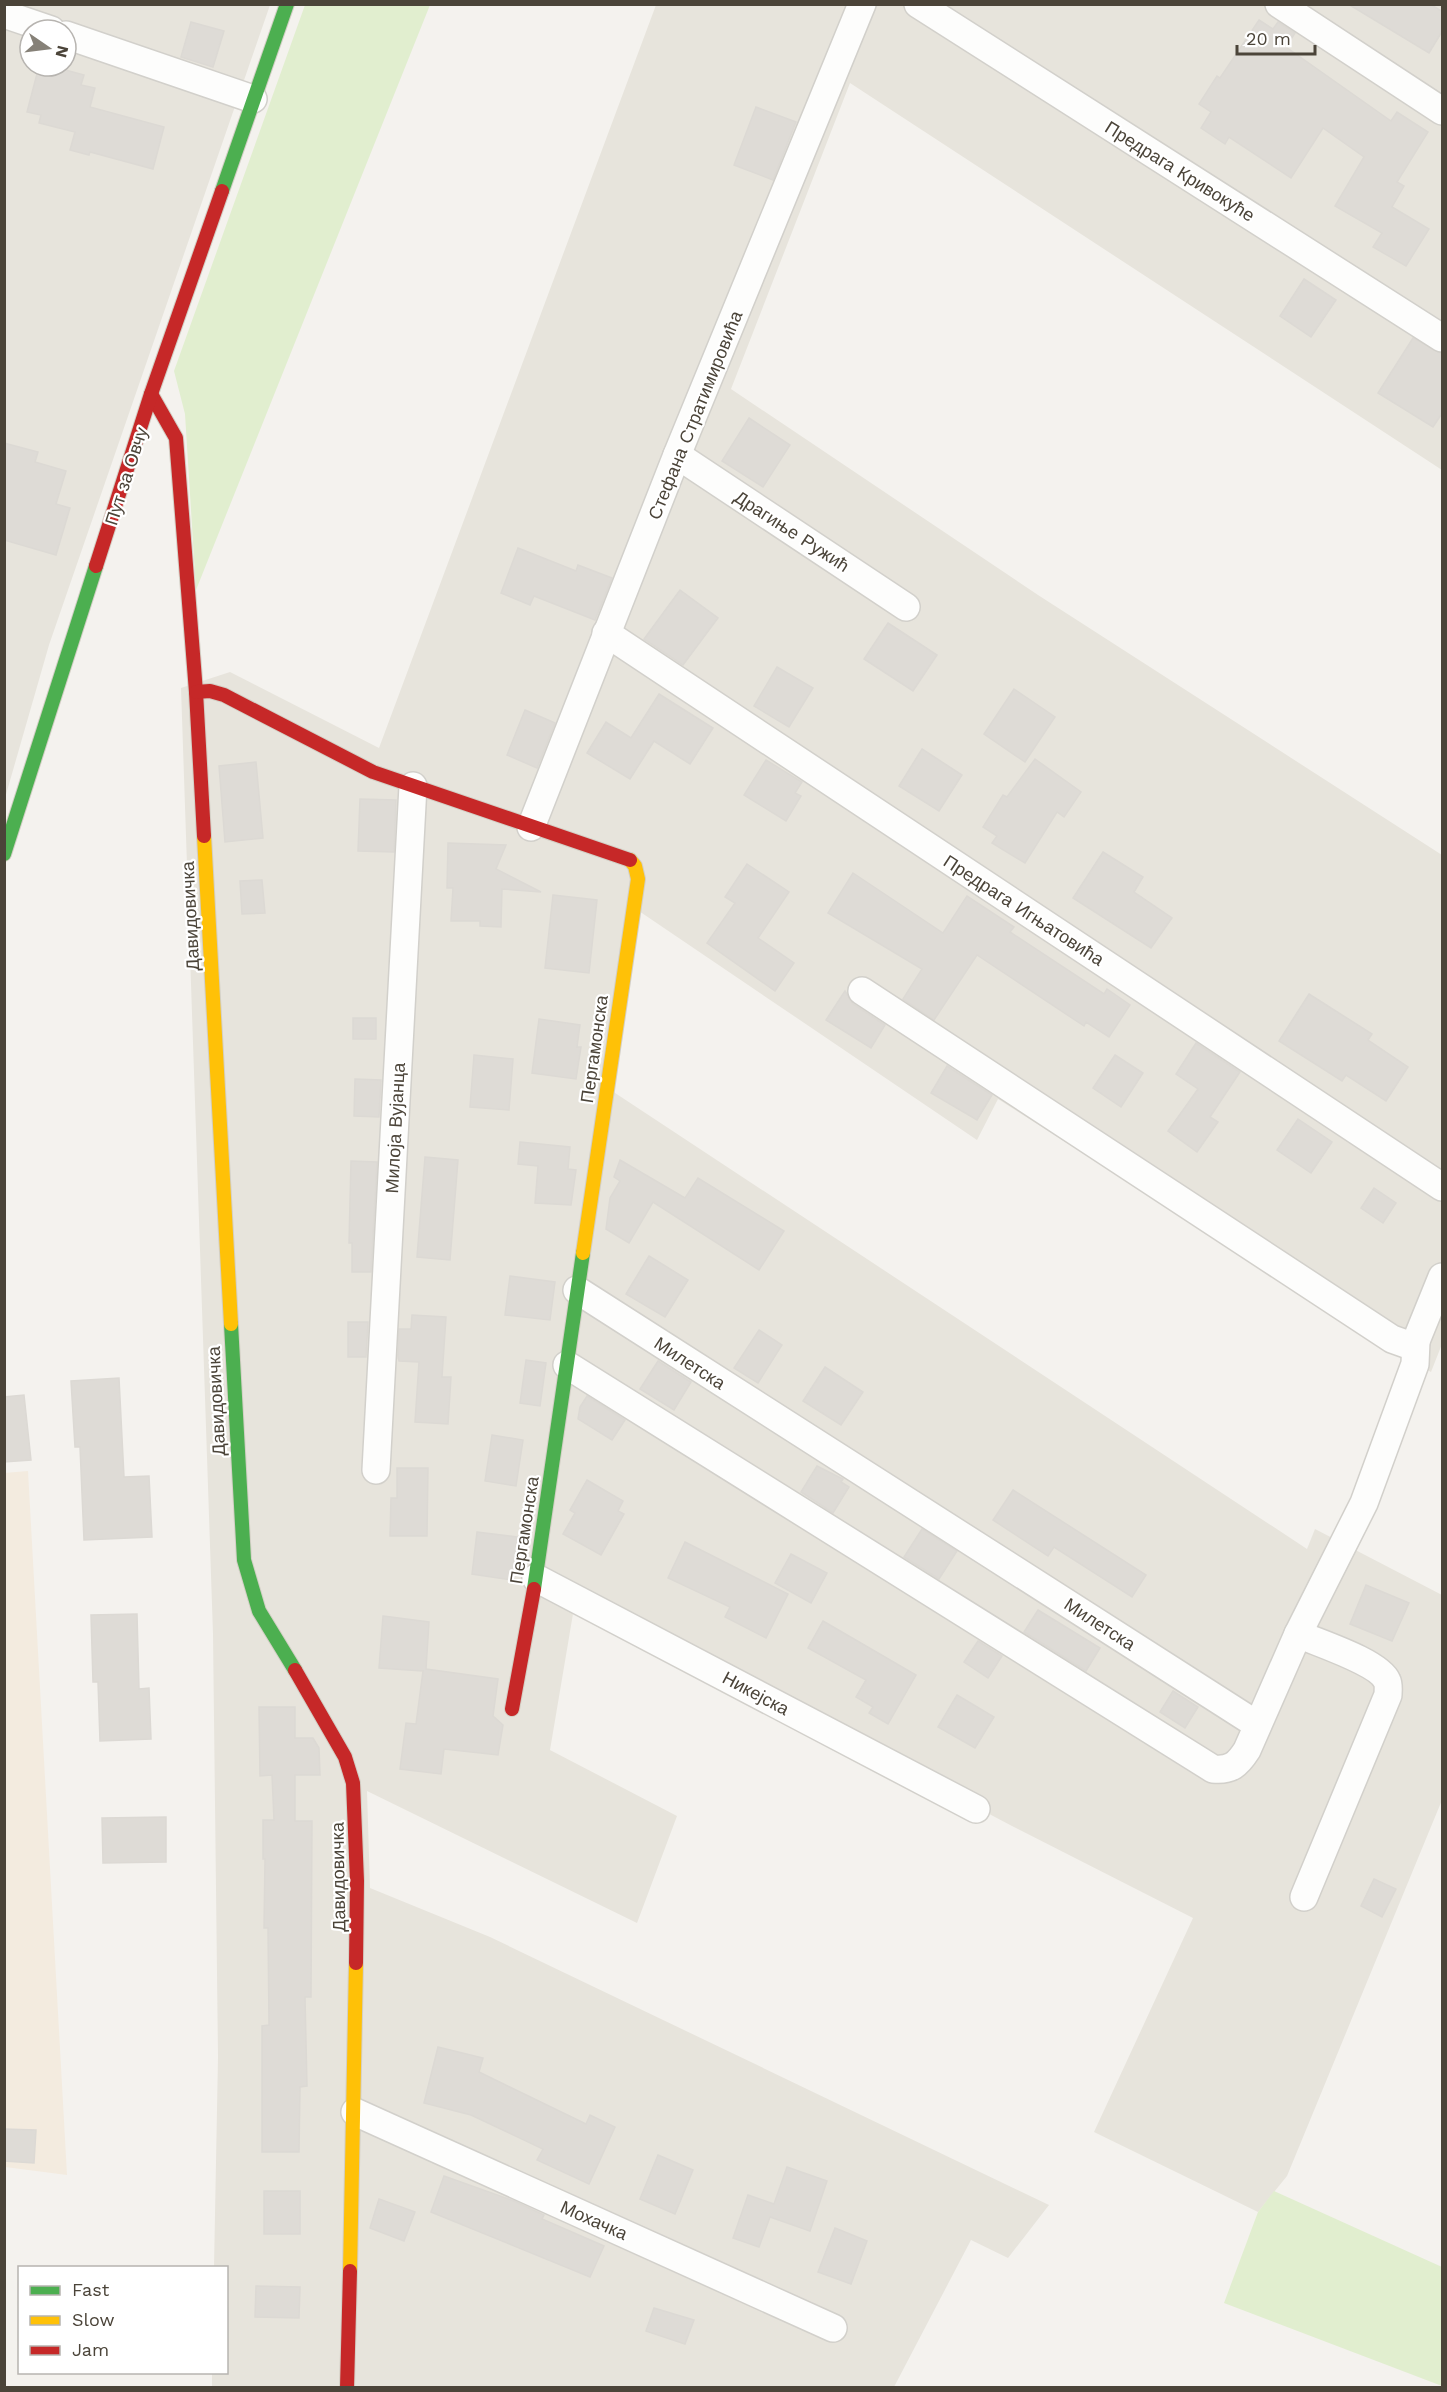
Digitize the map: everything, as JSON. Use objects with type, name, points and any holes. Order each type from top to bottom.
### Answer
[{"type":"street","name":"Пут за Овчу","points":[[4,854],[152,394],[287,4]]},
{"type":"street","name":"Стефана Стратимировића","points":[[531,827],[677,455],[862,4]]},
{"type":"street","name":"Предрага Кривокуће","points":[[918,4],[1443,338]]},
{"type":"street","points":[[1279,4],[1443,111]]},
{"type":"street","points":[[78,39],[253,99]]},
{"type":"street","name":"Давидовичка","points":[[152,394],[176,438],[196,692],[244,1560],[259,1611],[333,1734],[345,1757],[353,1783],[357,1871],[355,2112],[347,2388]]},
{"type":"street","name":"Драгиње Ружић","points":[[677,455],[906,607]]},
{"type":"street","name":"Предрага Игњатовића","points":[[606,633],[1443,1187]]},
{"type":"street","name":"Пергамонска","points":[[196,692],[210,691],[224,695],[350,762],[413,786],[633,861],[638,879],[536,1578],[512,1709]]},
{"type":"street","name":"Милоја Вујанца","points":[[376,1470],[413,786]]},
{"type":"street","points":[[862,991],[1392,1339],[1406,1344],[1416,1341]]},
{"type":"street","points":[[567,1365],[1214,1769],[1226,1771],[1239,1763],[1298,1634],[1364,1503],[1415,1364],[1416,1341],[1443,1277]]},
{"type":"street","name":"Милетска","points":[[577,1290],[1256,1724]]},
{"type":"street","name":"Никејска","points":[[536,1578],[975,1809]]},
{"type":"street","points":[[1298,1634],[1368,1664],[1383,1674],[1388,1683],[1388,1695],[1304,1897]]},
{"type":"street","name":"Мохачка","points":[[355,2112],[833,2328]]},
{"type":"shaded area","points":[[5,5],[270,5],[49,645],[5,798]]},
{"type":"shaded area","points":[[656,5],[1442,5],[1442,470],[850,83],[731,389],[1038,595],[1442,855],[1442,1344],[1431,1372],[1393,1351],[998,1099],[977,1140],[633,907],[606,1087],[1307,1549],[1315,1529],[1442,1595],[1442,1800],[1287,2176],[1258,2212],[1094,2132],[1193,1918],[1012,1826],[576,1596],[550,1750],[677,1816],[637,1923],[367,1791],[370,1888],[490,1937],[1049,2205],[1008,2258],[971,2240],[894,2387],[212,2387],[212,2374],[228,2374],[228,2266],[214,2266],[218,2057],[213,1634],[181,688],[230,672],[379,748]]},
{"type":"shaded area","points":[[28,1471],[67,2175],[5,2167],[4,1473]]},
{"type":"green space","points":[[305,5],[430,5],[196,590],[185,414],[174,371]]},
{"type":"green space","points":[[1274,2191],[1442,2267],[1442,2386],[1224,2303],[1258,2212]]},
{"type":"building","points":[[1348,4],[1430,4],[1443,12],[1443,30],[1429,53]]},
{"type":"building","points":[[1259,20],[1273,29],[1278,22],[1295,33],[1286,47],[1391,121],[1397,112],[1428,132],[1397,182],[1404,186],[1392,207],[1429,229],[1406,266],[1373,247],[1382,233],[1335,206],[1364,157],[1323,128],[1291,178],[1229,137],[1225,144],[1201,128],[1211,112],[1199,104],[1217,76],[1220,78]]},
{"type":"building","points":[[191,22],[224,31],[213,67],[181,57]]},
{"type":"building","points":[[78,73],[84,75],[81,85],[95,88],[90,107],[164,127],[153,169],[90,152],[89,155],[70,150],[75,132],[39,123],[41,115],[27,112],[36,78],[78,78]]},
{"type":"building","points":[[756,107],[796,122],[773,180],[734,165]]},
{"type":"building","points":[[1304,279],[1336,300],[1311,337],[1280,316]]},
{"type":"building","points":[[1413,338],[1443,354],[1443,412],[1433,427],[1378,393]]},
{"type":"building","points":[[749,418],[790,445],[763,487],[722,461]]},
{"type":"building","points":[[4,443],[38,452],[35,462],[66,471],[56,504],[70,508],[56,555],[4,540]]},
{"type":"building","points":[[518,548],[576,571],[578,565],[612,578],[595,620],[534,596],[530,605],[501,593]]},
{"type":"building","points":[[680,590],[718,618],[683,665],[644,639]]},
{"type":"building","points":[[888,623],[937,655],[913,691],[864,659]]},
{"type":"building","points":[[777,667],[813,688],[789,727],[754,706]]},
{"type":"building","points":[[1014,689],[1055,717],[1025,762],[984,734]]},
{"type":"building","points":[[659,694],[713,728],[690,764],[654,741],[630,779],[587,753],[606,722],[631,738]]},
{"type":"building","points":[[525,710],[555,723],[537,768],[507,755]]},
{"type":"building","points":[[922,749],[962,775],[939,811],[899,786]]},
{"type":"building","points":[[1035,759],[1081,792],[1064,817],[1057,812],[1025,863],[992,843],[997,836],[983,827],[1003,795],[1007,797]]},
{"type":"building","points":[[766,760],[802,782],[795,793],[801,796],[786,821],[744,795]]},
{"type":"building","points":[[256,762],[263,838],[225,842],[219,766]]},
{"type":"building","points":[[360,799],[396,800],[394,852],[358,851]]},
{"type":"building","points":[[448,843],[506,845],[496,869],[541,892],[502,889],[501,927],[480,926],[480,921],[451,921],[453,888],[447,888]]},
{"type":"building","points":[[1103,852],[1143,877],[1134,892],[1172,918],[1151,948],[1073,898]]},
{"type":"building","points":[[747,864],[789,892],[758,938],[794,963],[775,991],[707,943],[735,903],[725,897]]},
{"type":"building","points":[[853,873],[943,933],[967,896],[1014,927],[1010,932],[1104,994],[1107,989],[1130,1005],[1109,1037],[1086,1022],[1084,1026],[977,955],[934,1020],[903,999],[922,969],[828,913]]},
{"type":"building","points":[[262,880],[265,913],[242,914],[240,881]]},
{"type":"building","points":[[553,895],[597,900],[589,973],[545,968]]},
{"type":"building","points":[[845,991],[853,1004],[885,1025],[871,1048],[826,1020]]},
{"type":"building","points":[[1309,994],[1372,1034],[1368,1040],[1408,1067],[1386,1101],[1346,1075],[1342,1081],[1279,1041]]},
{"type":"building","points":[[353,1018],[376,1018],[376,1039],[353,1039]]},
{"type":"building","points":[[539,1019],[580,1025],[577,1047],[581,1047],[576,1079],[532,1073]]},
{"type":"building","points":[[1196,1043],[1240,1072],[1210,1117],[1218,1122],[1197,1152],[1168,1131],[1198,1089],[1176,1074]]},
{"type":"building","points":[[474,1055],[513,1059],[509,1110],[470,1107]]},
{"type":"building","points":[[1115,1055],[1143,1073],[1121,1107],[1093,1088]]},
{"type":"building","points":[[947,1066],[992,1095],[977,1120],[931,1093]]},
{"type":"building","points":[[355,1079],[381,1080],[379,1117],[354,1116]]},
{"type":"building","points":[[1298,1119],[1332,1142],[1311,1173],[1277,1150]]},
{"type":"building","points":[[520,1142],[570,1147],[568,1169],[576,1170],[571,1205],[535,1203],[538,1166],[518,1164]]},
{"type":"building","points":[[425,1157],[458,1160],[450,1260],[417,1257]]},
{"type":"building","points":[[620,1160],[685,1198],[698,1178],[784,1231],[759,1270],[653,1202],[629,1243],[606,1229],[610,1198],[620,1181],[614,1177]]},
{"type":"building","points":[[351,1161],[377,1162],[371,1272],[352,1272],[352,1243],[349,1243]]},
{"type":"building","points":[[1374,1188],[1396,1203],[1383,1223],[1361,1208]]},
{"type":"building","points":[[649,1256],[688,1280],[665,1317],[626,1294]]},
{"type":"building","points":[[510,1276],[555,1282],[550,1320],[505,1315]]},
{"type":"building","points":[[412,1315],[446,1317],[442,1377],[451,1377],[448,1424],[415,1422],[419,1362],[399,1361],[398,1357],[399,1329],[411,1329]]},
{"type":"building","points":[[348,1322],[368,1322],[366,1357],[348,1357]]},
{"type":"building","points":[[759,1330],[782,1345],[758,1383],[734,1368]]},
{"type":"building","points":[[526,1360],[546,1363],[540,1406],[520,1403]]},
{"type":"building","points":[[658,1361],[691,1382],[674,1410],[640,1389]]},
{"type":"building","points":[[825,1367],[863,1392],[841,1425],[803,1401]]},
{"type":"building","points":[[119,1378],[124,1477],[149,1476],[152,1537],[84,1540],[80,1447],[75,1447],[71,1381]]},
{"type":"building","points":[[24,1395],[31,1460],[4,1462],[4,1397]]},
{"type":"building","points":[[587,1396],[625,1420],[612,1440],[578,1419],[580,1407]]},
{"type":"building","points":[[492,1435],[523,1440],[516,1486],[485,1481]]},
{"type":"building","points":[[817,1466],[843,1479],[841,1482],[849,1487],[833,1513],[801,1492]]},
{"type":"building","points":[[397,1468],[428,1468],[427,1536],[390,1536],[391,1498],[397,1498]]},
{"type":"building","points":[[587,1480],[623,1501],[618,1511],[624,1514],[601,1555],[563,1534],[575,1513],[570,1510]]},
{"type":"building","points":[[1013,1490],[1146,1575],[1132,1597],[1054,1547],[1048,1556],[993,1520]]},
{"type":"building","points":[[922,1529],[957,1551],[939,1579],[904,1557]]},
{"type":"building","points":[[477,1532],[517,1537],[512,1580],[472,1574]]},
{"type":"building","points":[[685,1542],[788,1594],[766,1638],[725,1617],[730,1607],[668,1578]]},
{"type":"building","points":[[791,1554],[827,1573],[811,1603],[775,1583]]},
{"type":"building","points":[[1366,1585],[1409,1603],[1392,1641],[1350,1624]]},
{"type":"building","points":[[1038,1610],[1100,1648],[1086,1671],[1024,1632]]},
{"type":"building","points":[[137,1614],[139,1689],[149,1688],[151,1739],[100,1741],[98,1682],[93,1682],[91,1615]]},
{"type":"building","points":[[383,1616],[429,1622],[426,1669],[498,1679],[493,1716],[503,1725],[498,1755],[444,1749],[441,1774],[400,1769],[406,1723],[416,1724],[423,1671],[379,1668]]},
{"type":"building","points":[[823,1621],[916,1675],[888,1724],[869,1713],[873,1707],[856,1697],[866,1680],[808,1648]]},
{"type":"building","points":[[978,1641],[1002,1656],[988,1678],[964,1662]]},
{"type":"building","points":[[1173,1691],[1198,1707],[1185,1728],[1160,1712]]},
{"type":"building","points":[[957,1695],[994,1717],[975,1748],[938,1727]]},
{"type":"building","points":[[259,1707],[295,1707],[295,1738],[313,1738],[319,1748],[320,1775],[295,1775],[295,1821],[312,1821],[311,1997],[305,1997],[307,2086],[300,2087],[299,2152],[262,2152],[262,2026],[269,2025],[268,1928],[264,1928],[263,1820],[274,1820],[272,1775],[260,1776]]},
{"type":"building","points":[[166,1817],[166,1862],[103,1863],[102,1818]]},
{"type":"building","points":[[1374,1879],[1396,1889],[1382,1917],[1361,1906]]},
{"type":"building","points":[[438,2047],[483,2058],[479,2072],[586,2124],[590,2115],[615,2127],[589,2184],[537,2160],[543,2149],[471,2115],[424,2103]]},
{"type":"building","points":[[4,2129],[36,2130],[34,2163],[4,2161]]},
{"type":"building","points":[[658,2155],[693,2170],[675,2214],[640,2199]]},
{"type":"building","points":[[787,2167],[827,2181],[810,2231],[770,2217],[759,2247],[733,2238],[748,2195],[774,2204]]},
{"type":"building","points":[[444,2176],[514,2201],[544,2215],[542,2219],[604,2246],[590,2277],[431,2212]]},
{"type":"building","points":[[264,2191],[300,2191],[300,2234],[264,2234]]},
{"type":"building","points":[[379,2199],[415,2212],[404,2241],[370,2228]]},
{"type":"building","points":[[835,2228],[867,2241],[851,2284],[818,2272]]},
{"type":"building","points":[[256,2286],[300,2287],[299,2318],[255,2317]]},
{"type":"building","points":[[654,2308],[694,2320],[685,2344],[646,2331]]},
{"type":"traffic: fast","points":[[222,191],[287,4]]},
{"type":"traffic: fast","points":[[4,854],[96,566]]},
{"type":"traffic: fast","points":[[534,1589],[583,1253]]},
{"type":"traffic: fast","points":[[231,1324],[244,1560],[259,1611],[295,1670]]},
{"type":"traffic: slow","points":[[204,836],[231,1324]]},
{"type":"traffic: slow","points":[[583,1253],[638,879],[635,866],[630,860]]},
{"type":"traffic: slow","points":[[350,2271],[356,1963]]},
{"type":"traffic: jam","points":[[96,566],[151,394],[222,191]]},
{"type":"traffic: jam","points":[[151,394],[176,438],[196,692],[204,836]]},
{"type":"traffic: jam","points":[[196,692],[210,691],[224,695],[373,772],[630,860]]},
{"type":"traffic: jam","points":[[512,1709],[534,1589]]},
{"type":"traffic: jam","points":[[295,1670],[345,1757],[353,1783],[357,1881],[356,1963]]},
{"type":"traffic: jam","points":[[347,2388],[350,2271]]}]
